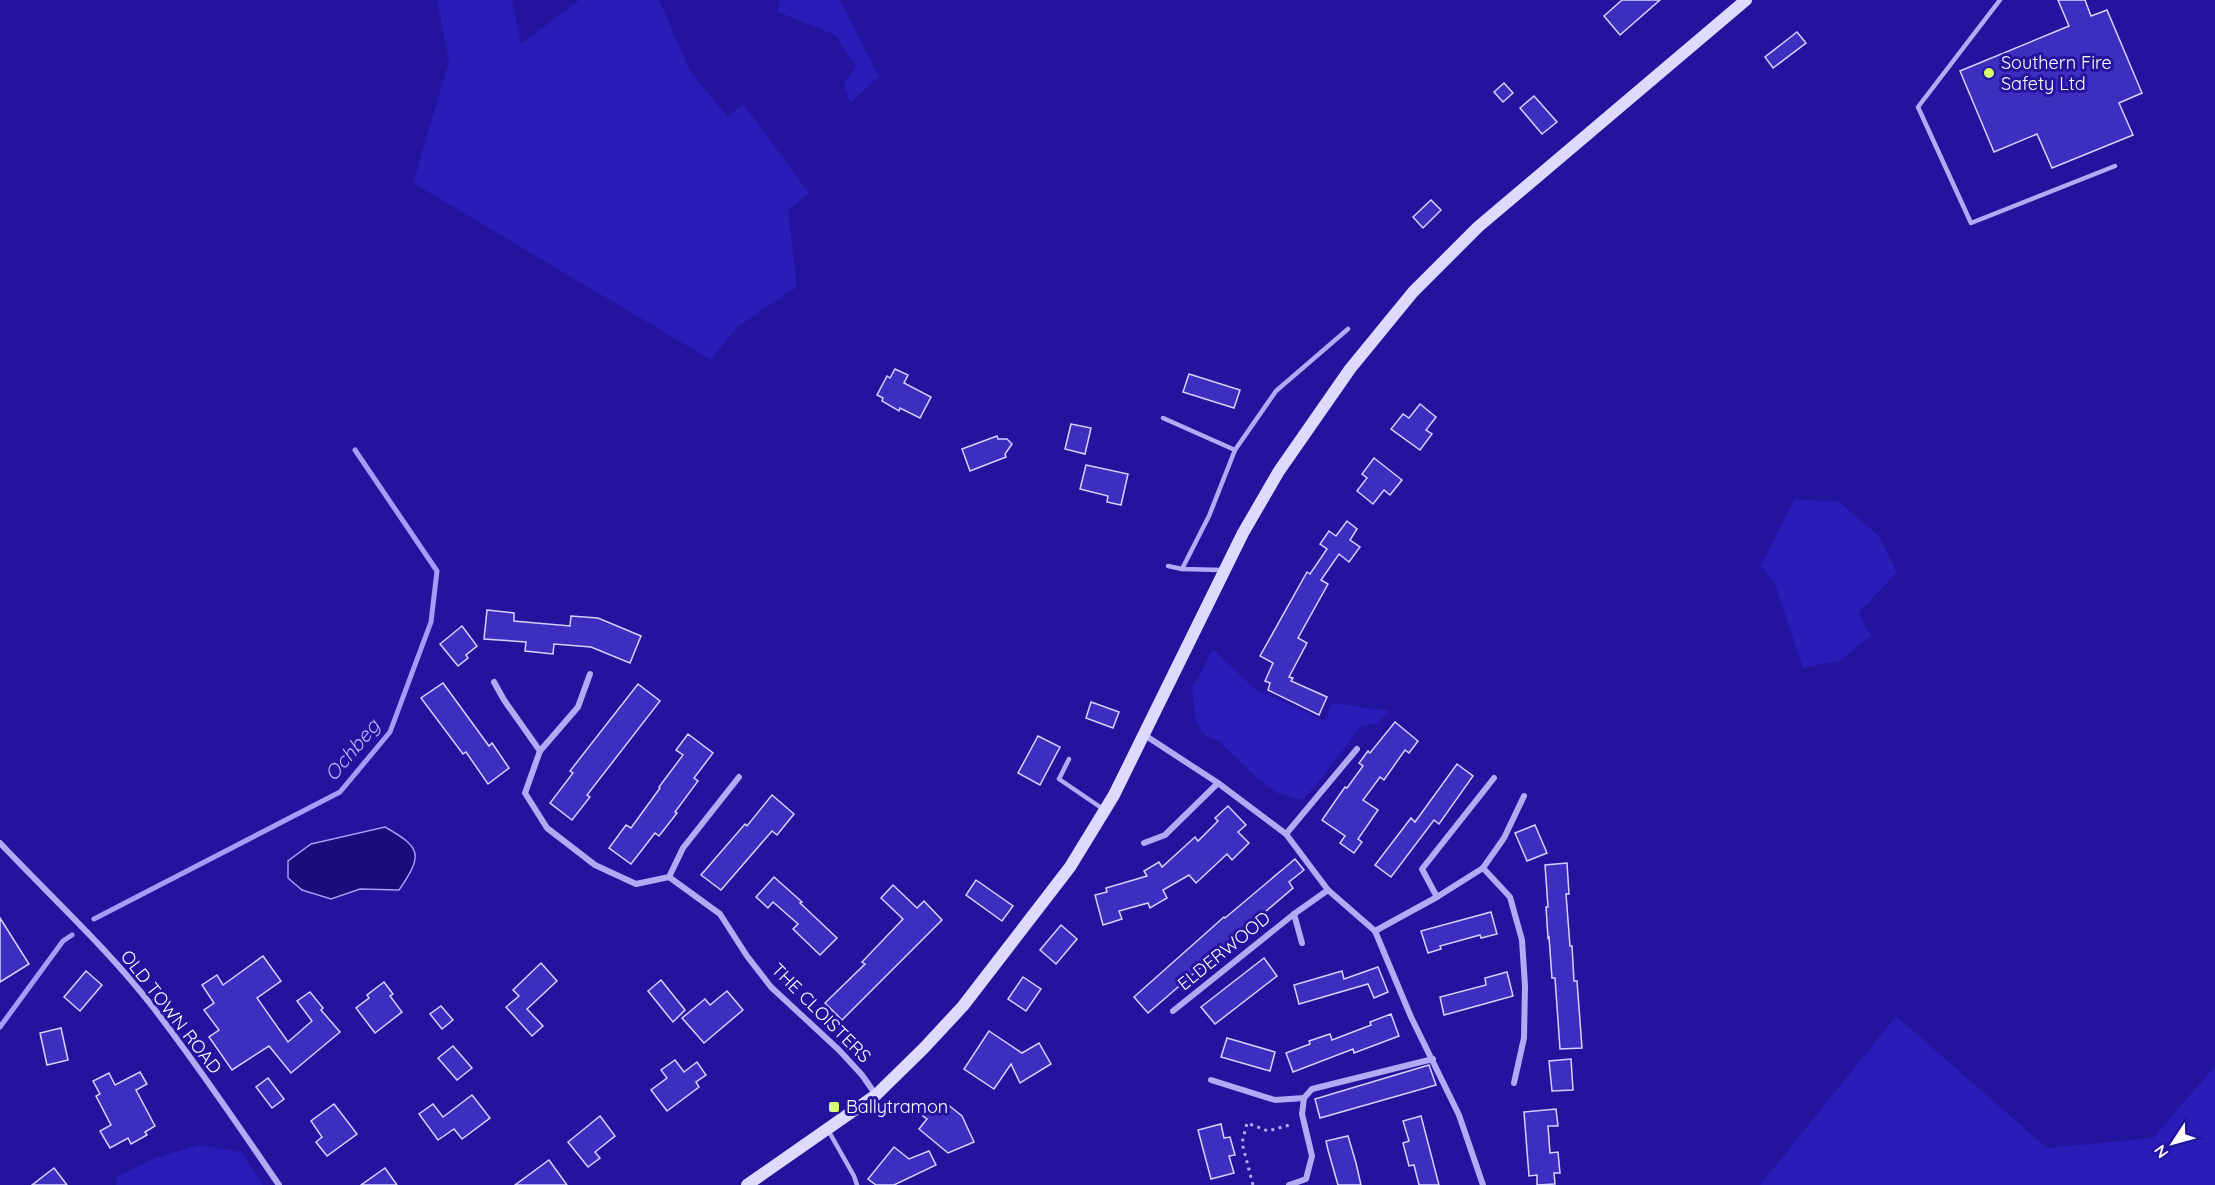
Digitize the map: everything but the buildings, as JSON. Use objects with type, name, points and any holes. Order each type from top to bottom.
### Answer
[{"type":"main road","points":[[747,1185],[876,1095],[963,1006],[1070,867],[1105,810],[1243,533],[1287,457],[1350,369],[1413,292],[1478,227],[1746,0]]},
{"type":"street","points":[[590,674],[578,707],[540,751],[525,793],[547,828],[595,865],[636,884],[669,877],[683,848],[739,777]]},
{"type":"street","points":[[494,682],[540,751]]},
{"type":"street","points":[[1143,734],[1218,783],[1286,834],[1328,890],[1375,931],[1411,1017],[1459,1115],[1483,1185]]},
{"type":"street","points":[[1286,834],[1357,749]]},
{"type":"street","points":[[1437,897],[1422,869],[1494,778]]},
{"type":"street","points":[[1144,843],[1165,835],[1218,783]]},
{"type":"street","points":[[1375,931],[1437,897],[1483,868],[1504,838],[1524,796]]},
{"type":"street","name":"OLD TOWN ROAD","points":[[0,843],[107,955],[151,1005],[279,1185]]},
{"type":"street","points":[[1483,868],[1510,897],[1522,940],[1525,986],[1524,1038],[1514,1083]]},
{"type":"street","name":"THE CLOISTERS","points":[[669,877],[720,914],[747,956],[771,987],[840,1050],[876,1095]]},
{"type":"street","name":"ELDERWOOD","points":[[1173,1011],[1294,914],[1328,890]]},
{"type":"street","name":"ELDERWOOD","points":[[1294,914],[1302,944]]},
{"type":"street","points":[[1289,1185],[1306,1179],[1312,1156],[1304,1120],[1304,1098],[1312,1089],[1433,1059]]},
{"type":"street","points":[[1212,1080],[1275,1100],[1304,1098]]},
{"type":"lane","points":[[2000,0],[1918,107],[1971,223],[2115,166]]},
{"type":"lane","points":[[1182,569],[1209,516],[1235,450],[1276,391],[1348,329]]},
{"type":"lane","points":[[1163,417],[1235,450]]},
{"type":"lane","points":[[1168,566],[1182,569],[1224,570]]},
{"type":"lane","points":[[1069,759],[1059,778],[1105,810]]},
{"type":"lane","points":[[828,1130],[857,1185]]},
{"type":"path","points":[[1253,1185],[1242,1143],[1247,1123],[1268,1131],[1304,1120]]},
{"type":"shaded area","points":[[437,0],[512,0],[521,44],[579,0],[659,0],[690,71],[728,117],[743,104],[809,193],[788,211],[797,287],[737,327],[711,360],[413,183],[449,62]]},
{"type":"shaded area","points":[[780,0],[840,0],[879,76],[850,103],[844,84],[856,67],[835,35],[778,12]]},
{"type":"shaded area","points":[[1794,500],[1838,501],[1879,536],[1897,572],[1859,613],[1871,636],[1841,660],[1803,668],[1775,584],[1761,566]]},
{"type":"shaded area","points":[[1213,649],[1255,689],[1325,721],[1332,703],[1390,711],[1377,724],[1362,725],[1319,782],[1302,800],[1277,793],[1257,778],[1218,740],[1206,736],[1196,723],[1192,689]]},
{"type":"shaded area","points":[[385,827],[406,841],[415,853],[412,868],[399,890],[360,889],[331,899],[302,890],[288,878],[288,861],[311,844]]},
{"type":"shaded area","points":[[1896,1016],[2047,1148],[2153,1138],[2215,1066],[2215,1185],[1760,1185]]},
{"type":"shaded area","points":[[199,1145],[241,1152],[263,1185],[116,1185],[117,1177],[155,1158]]},
{"type":"waterway","name":"Ochbeg","points":[[94,919],[340,792],[390,732],[431,622],[437,571],[355,450]]},
{"type":"waterway","name":"Ochbeg","points":[[0,1027],[63,941],[72,935]]},
{"type":"place","name":"Southern Fire Safety Ltd","points":[[1989,73]]},
{"type":"place","name":"Ballytramon","points":[[834,1107]]}]
